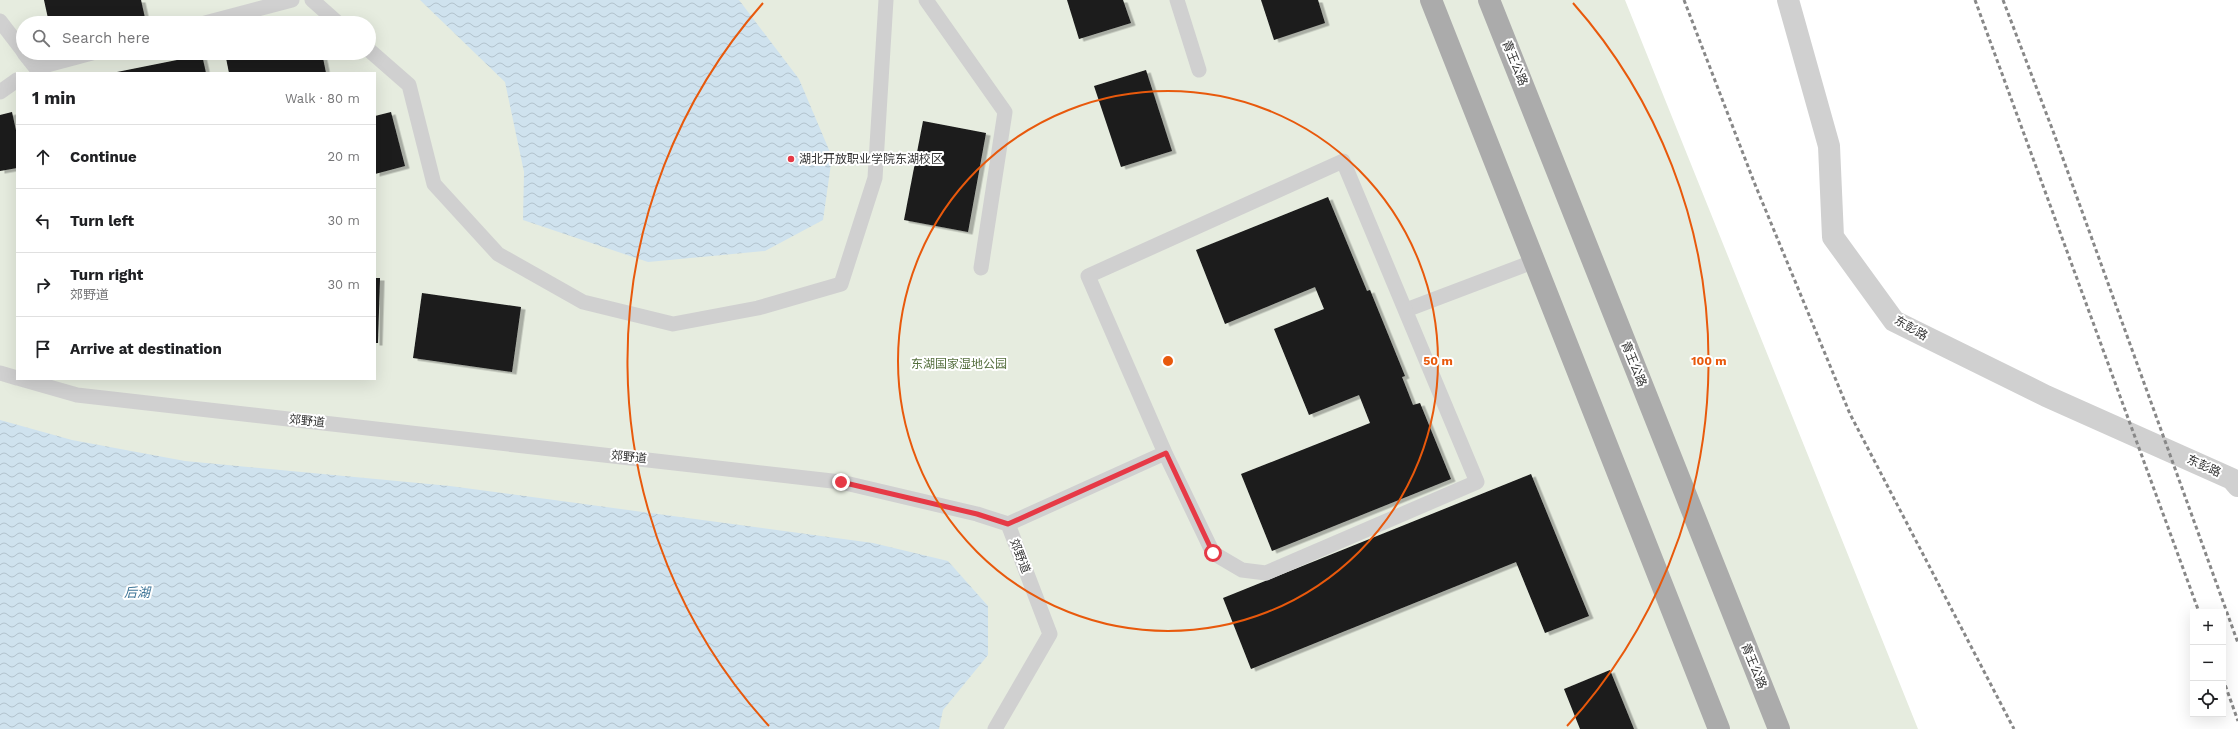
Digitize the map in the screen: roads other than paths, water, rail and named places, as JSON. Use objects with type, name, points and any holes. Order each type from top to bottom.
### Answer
[{"type":"main road","points":[[1431,0],[1719,729]]},
{"type":"main road","name":"青王公路","points":[[1489,0],[1779,729]]},
{"type":"street","name":"东彭路","points":[[1788,0],[1829,146],[1833,237],[1894,322],[2046,396],[2232,479],[2238,486]]},
{"type":"lane","points":[[231,16],[292,0]]},
{"type":"lane","points":[[312,0],[330,16]]},
{"type":"lane","points":[[376,56],[409,85],[434,184],[498,254],[583,302],[673,324],[758,308],[841,284],[875,178],[886,0]]},
{"type":"lane","points":[[926,0],[1005,112],[981,268]]},
{"type":"lane","points":[[1177,0],[1199,70]]},
{"type":"lane","points":[[0,21],[16,42]]},
{"type":"lane","points":[[28,60],[32,70],[67,60]]},
{"type":"lane","points":[[0,92],[16,81]]},
{"type":"lane","points":[[1344,161],[1477,482],[1266,573],[1242,570],[1213,553],[1166,453],[1088,276],[1344,161]]},
{"type":"lane","points":[[1406,310],[1535,261]]},
{"type":"lane","points":[[0,373],[16,378]]},
{"type":"lane","name":"郊野道","points":[[24,380],[77,395],[841,482],[977,514],[1008,524],[1050,634],[995,729]]},
{"type":"lane","points":[[1008,524],[1166,453]]},
{"type":"water","points":[[420,0],[739,0],[799,79],[832,157],[823,220],[765,251],[648,262],[523,220],[524,172],[505,82]]},
{"type":"water","name":"后湖","points":[[0,420],[72,440],[185,461],[450,486],[873,543],[948,561],[988,606],[988,655],[943,710],[939,729],[0,729]]},
{"type":"railway","points":[[1684,0],[1754,182],[1850,414],[2014,729]]},
{"type":"railway","points":[[1975,0],[2198,609]]},
{"type":"railway","points":[[2003,0],[2053,131],[2238,643]]},
{"type":"railway","points":[[2224,681],[2238,721]]},
{"type":"place","name":"湖北开放职业学院东湖校区","points":[[791,159]]},
{"type":"park label","name":"东湖国家湿地公园","points":[[959,364]]}]
